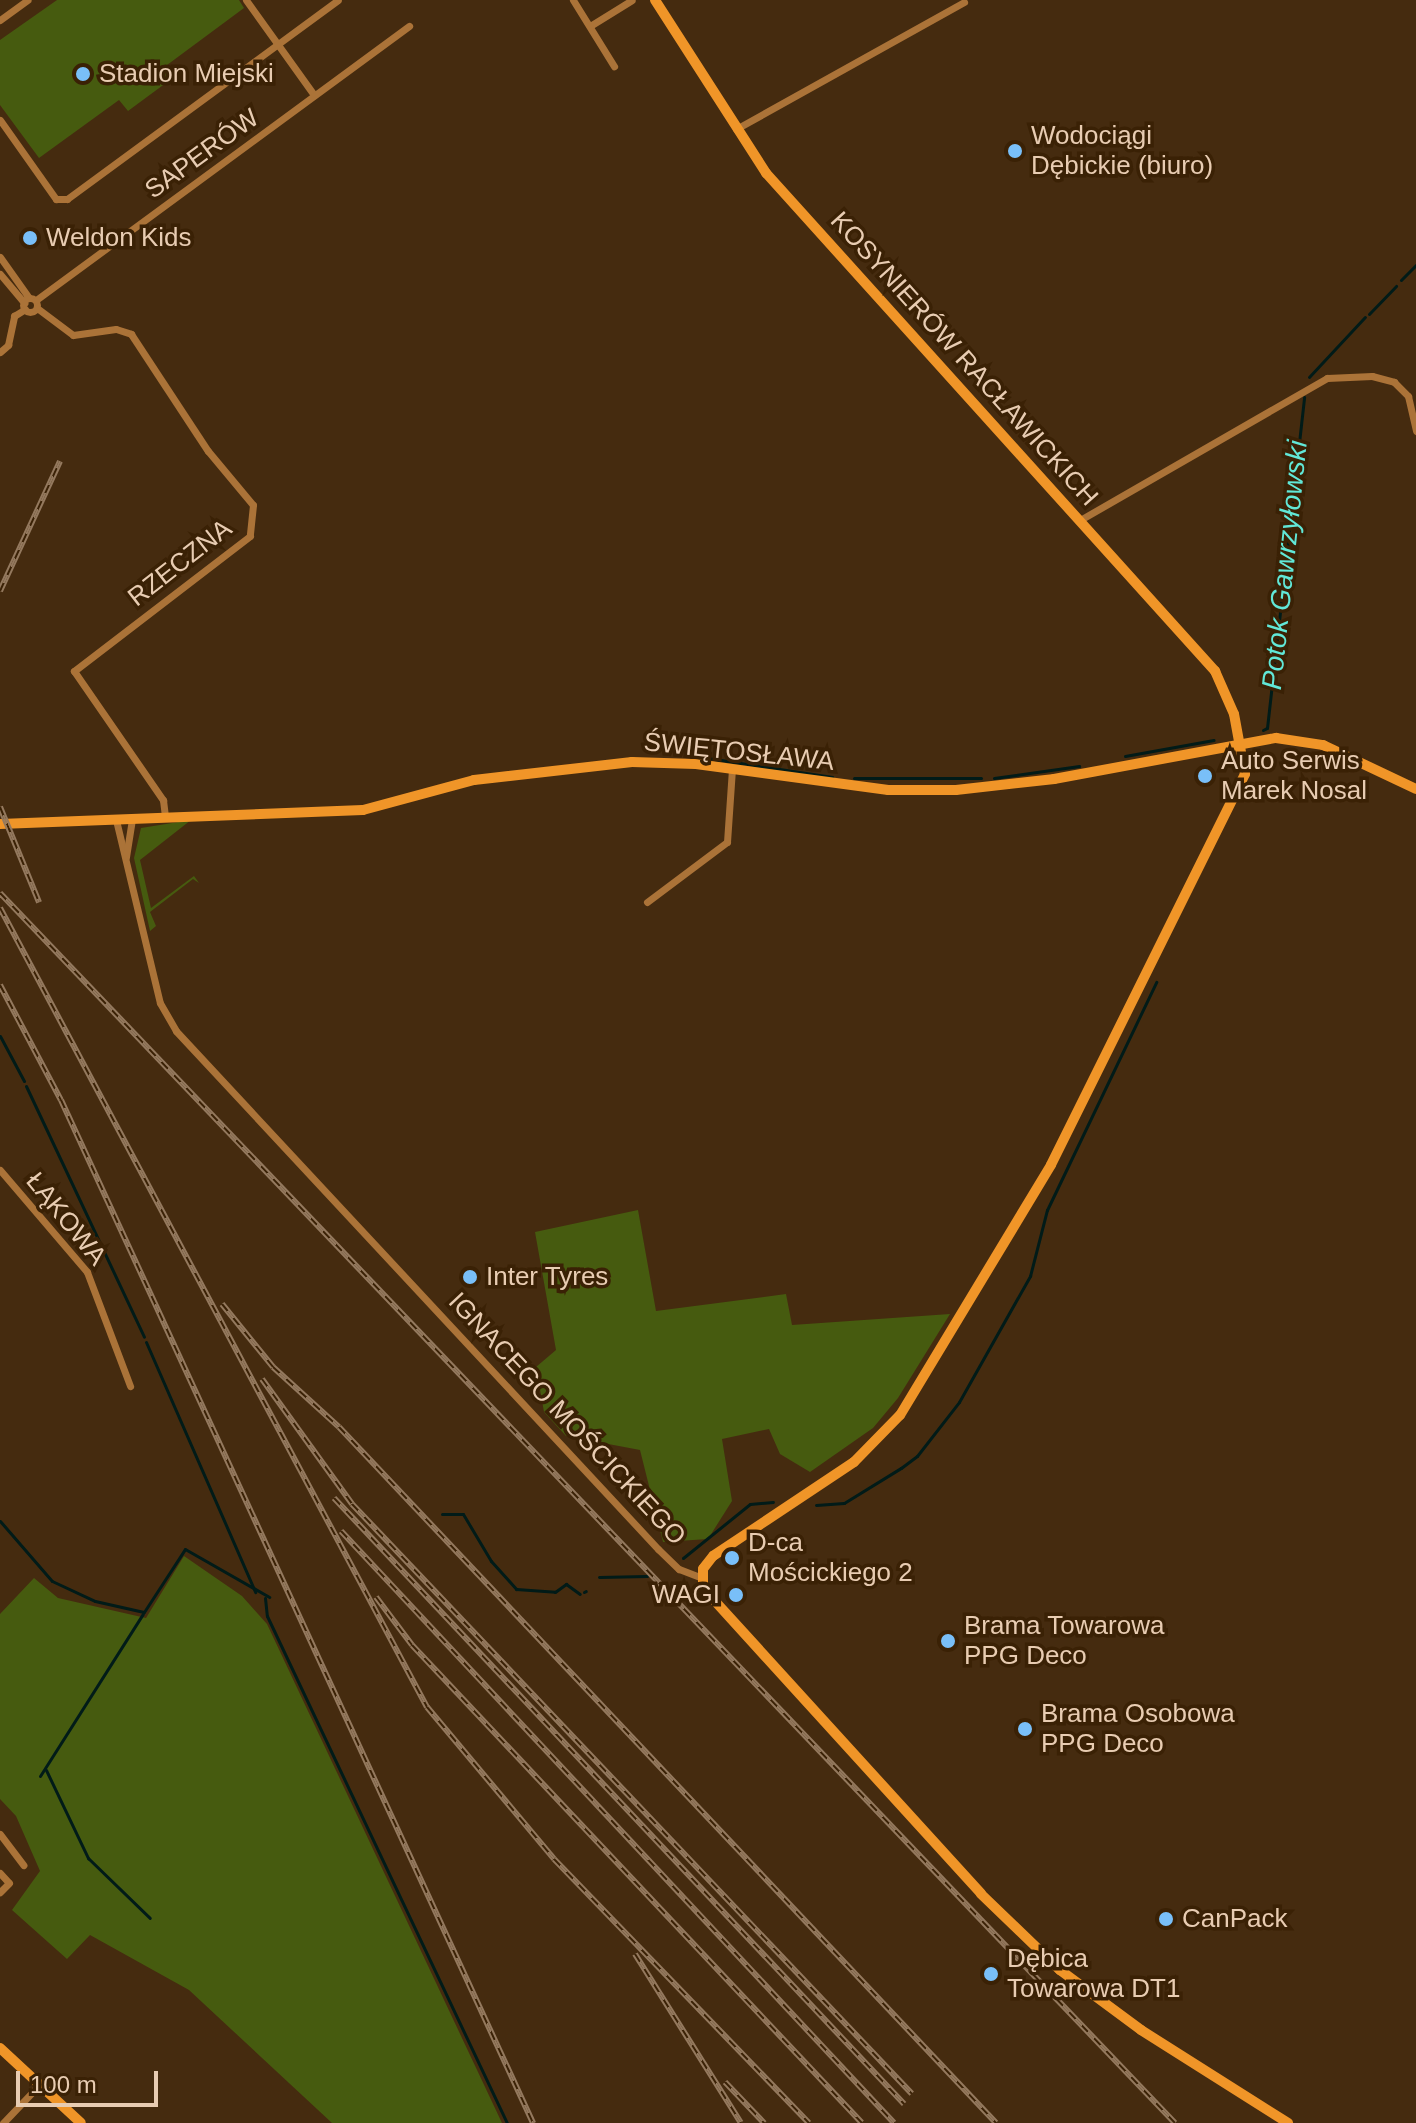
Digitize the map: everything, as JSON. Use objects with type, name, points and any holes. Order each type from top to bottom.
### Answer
[{"type":"street","points":[[0,20],[28,0]]},
{"type":"street","points":[[246,0],[314,95]]},
{"type":"street","points":[[0,120],[56,199],[64,200],[338,0]]},
{"type":"street","points":[[573,0],[614,66]]},
{"type":"street","points":[[590,26],[632,0]]},
{"type":"street","name":"KOSYNIERÓW RACŁAWICKICH","points":[[655,0],[734,130],[773,181],[1215,671],[1240,742],[1245,774],[1241,789],[1082,1107],[930,1370],[877,1441],[713,1556],[702,1578]]},
{"type":"street","points":[[734,130],[964,2]]},
{"type":"street","name":"SAPERÓW","points":[[0,352],[8,345],[14,316],[409,26]]},
{"type":"street","points":[[0,257],[30,304]]},
{"type":"street","points":[[0,274],[30,304]]},
{"type":"street","name":"RZECZNA","points":[[30,304],[73,335],[116,329],[131,334],[208,451],[253,505],[250,536],[74,671],[163,800],[165,816]]},
{"type":"street","points":[[1080,520],[1314,382],[1343,376],[1394,382],[1408,396],[1416,431]]},
{"type":"street","name":"ŚWIĘTOSŁAWA","points":[[0,824],[363,810],[474,780],[594,764],[732,768],[875,789],[956,790],[1031,783],[1240,742],[1276,738],[1312,742],[1416,789]]},
{"type":"street","points":[[647,902],[727,842],[732,768]]},
{"type":"street","name":"IGNACEGO MOŚCICKIEGO","points":[[126,859],[132,819]]},
{"type":"street","name":"IGNACEGO MOŚCICKIEGO","points":[[116,820],[160,1003],[176,1031],[658,1549],[679,1569],[702,1578]]},
{"type":"street","name":"ŁĄKOWA","points":[[0,1170],[87,1272],[130,1386]]},
{"type":"street","points":[[702,1578],[715,1606],[1008,1923],[1096,1999],[1288,2123]]},
{"type":"street","points":[[0,1834],[23,1865]]},
{"type":"street","points":[[0,1873],[9,1883]]},
{"type":"street","points":[[0,1892],[16,1875]]},
{"type":"street","points":[[0,2048],[81,2123]]},
{"type":"street","points":[[3,2123],[40,2084]]},
{"type":"green space","name":"Stadion Miejski","points":[[57,0],[239,0],[244,8],[163,68],[170,80],[128,111],[119,100],[39,158],[0,105],[0,40]]},
{"type":"green space","points":[[191,820],[140,860],[151,908],[194,876],[199,883],[193,879],[150,912],[156,926],[150,931],[134,858],[141,828]]},
{"type":"green space","points":[[638,1210],[656,1311],[786,1294],[792,1325],[950,1314],[898,1398],[873,1428],[810,1472],[780,1454],[769,1429],[722,1439],[732,1501],[708,1539],[663,1542],[640,1450],[566,1436],[544,1412],[536,1367],[556,1350],[535,1232]]},
{"type":"green space","points":[[184,1556],[242,1596],[267,1624],[502,2123],[332,2123],[189,1990],[90,1935],[67,1959],[12,1910],[40,1871],[16,1816],[0,1799],[0,1614],[34,1578],[58,1598],[146,1618]]},
{"type":"waterway","name":"Potok Gawrzyłowski","points":[[1401,280],[1416,265]]},
{"type":"waterway","name":"Potok Gawrzyłowski","points":[[1369,314],[1396,286]]},
{"type":"waterway","name":"Potok Gawrzyłowski","points":[[1309,377],[1365,317]]},
{"type":"waterway","name":"Potok Gawrzyłowski","points":[[1263,730],[1267,728],[1304,397]]},
{"type":"waterway","name":"Potok Gawrzyłowski","points":[[1125,756],[1214,740]]},
{"type":"waterway","name":"Potok Gawrzyłowski","points":[[688,755],[832,777]]},
{"type":"waterway","name":"Potok Gawrzyłowski","points":[[994,778],[1079,766]]},
{"type":"waterway","name":"Potok Gawrzyłowski","points":[[854,778],[981,778]]},
{"type":"waterway","points":[[816,1505],[844,1503],[901,1468],[917,1456],[959,1402],[1030,1276],[1047,1210],[1156,982]]},
{"type":"waterway","points":[[0,1036],[24,1081]]},
{"type":"waterway","points":[[26,1086],[144,1337]]},
{"type":"waterway","points":[[146,1342],[255,1592]]},
{"type":"waterway","points":[[683,1558],[750,1504],[773,1502]]},
{"type":"waterway","points":[[442,1514],[463,1514],[491,1561],[516,1589],[555,1592],[566,1584],[580,1594]]},
{"type":"waterway","points":[[0,1521],[52,1581],[95,1601],[144,1612],[185,1549],[269,1597]]},
{"type":"waterway","points":[[599,1577],[647,1576]]},
{"type":"waterway","points":[[265,1598],[267,1616],[507,2123]]},
{"type":"waterway","points":[[40,1776],[143,1614]]},
{"type":"waterway","points":[[46,1770],[88,1858],[150,1918]]},
{"type":"railway","points":[[0,591],[60,461]]},
{"type":"railway","points":[[0,807],[39,902]]},
{"type":"railway","points":[[0,893],[1175,2123]]},
{"type":"railway","points":[[0,908],[427,1707],[554,1859],[809,2123]]},
{"type":"railway","points":[[0,985],[61,1100],[533,2123]]},
{"type":"railway","points":[[222,1304],[273,1367],[339,1427],[996,2123]]},
{"type":"railway","points":[[262,1379],[352,1504],[912,2094]]},
{"type":"railway","points":[[334,1498],[904,2104]]},
{"type":"railway","points":[[341,1531],[894,2123]]},
{"type":"railway","points":[[376,1597],[412,1645],[862,2123]]},
{"type":"railway","points":[[635,1954],[741,2123]]},
{"type":"railway","points":[[725,2082],[764,2123]]},
{"type":"place","name":"Stadion Miejski","points":[[83,74]]},
{"type":"place","name":"Wodociągi Dębickie (biuro)","points":[[1015,151]]},
{"type":"place","name":"Weldon Kids","points":[[30,238]]},
{"type":"place","name":"Auto Serwis Marek Nosal","points":[[1205,776]]},
{"type":"place","name":"Inter Tyres","points":[[470,1277]]},
{"type":"place","name":"D-ca Mościckiego 2","points":[[732,1558]]},
{"type":"place","name":"WAGI","points":[[736,1595]]},
{"type":"place","name":"Brama Towarowa PPG Deco","points":[[948,1641]]},
{"type":"place","name":"Brama Osobowa PPG Deco","points":[[1025,1729]]},
{"type":"place","name":"CanPack","points":[[1166,1919]]},
{"type":"place","name":"Dębica Towarowa DT1","points":[[991,1974]]}]
